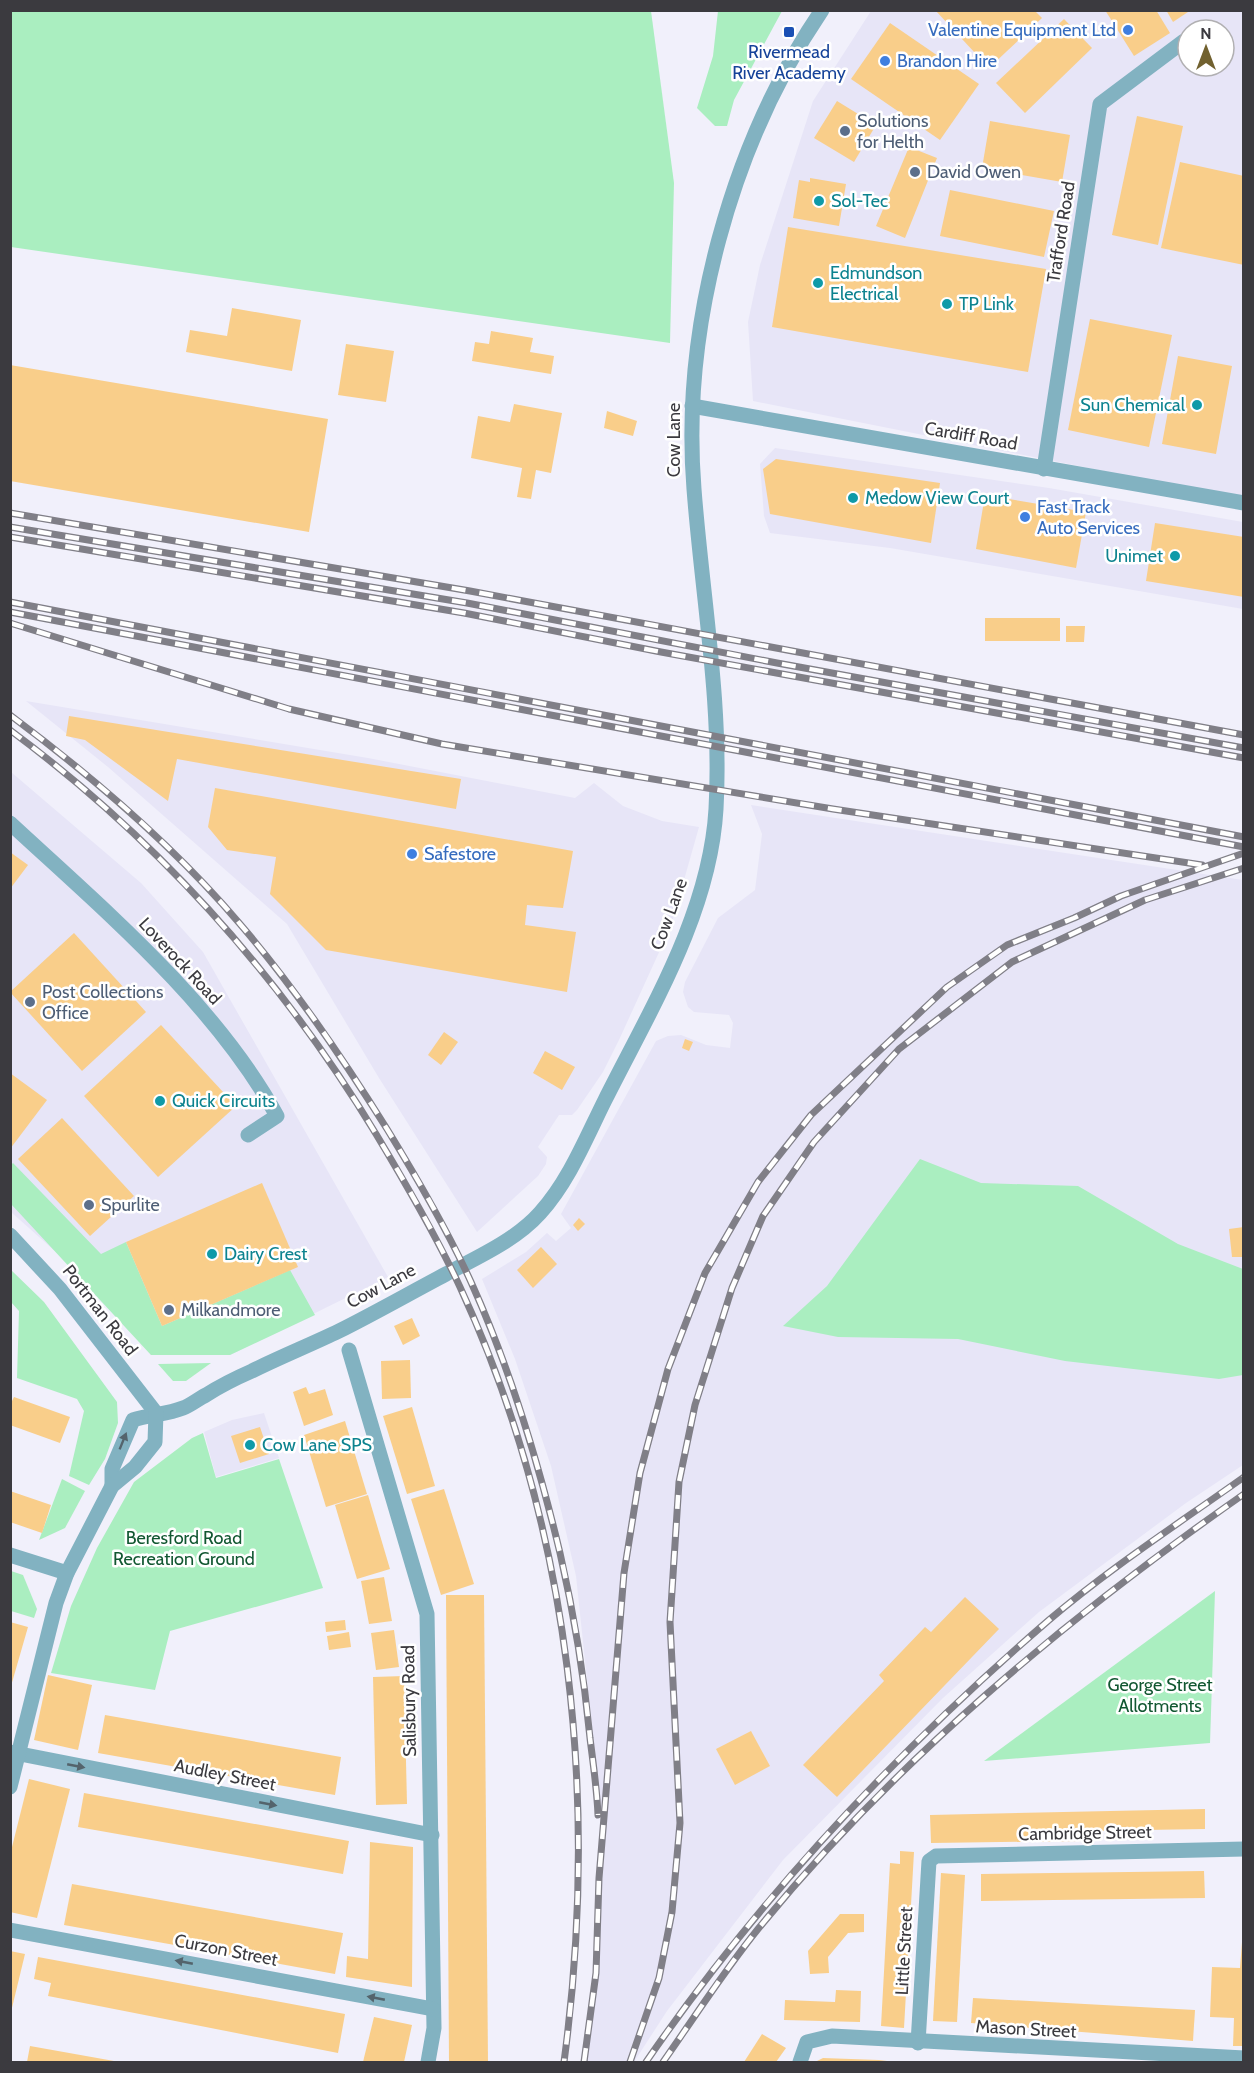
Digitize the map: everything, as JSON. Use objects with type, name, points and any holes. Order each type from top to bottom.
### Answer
[{"type":"street","name":"Cow Lane","points":[[112,1486],[112,1469],[133,1420],[156,1413],[181,1410],[254,1370],[340,1331],[479,1256],[515,1234],[539,1214],[569,1172],[669,969],[687,929],[712,843],[717,771],[693,487],[692,406],[698,345],[708,287],[742,168],[774,91],[822,10]]},
{"type":"street","name":"Trafford Road","points":[[1044,469],[1100,104],[1176,47]]},
{"type":"street","name":"Cardiff Road","points":[[692,406],[1244,503]]},
{"type":"street","name":"Loverock Road","points":[[10,823],[139,943],[248,1069],[277,1116],[248,1135]]},
{"type":"street","name":"Portman Road","points":[[10,1235],[60,1289],[156,1413]]},
{"type":"street","name":"Salisbury Road","points":[[349,1350],[427,1614],[434,2028],[428,2062]]},
{"type":"street","points":[[10,1787],[15,1754],[67,1573],[112,1486],[135,1467],[155,1442],[156,1413]]},
{"type":"street","points":[[10,1555],[67,1573]]},
{"type":"street","name":"Audley Street","points":[[15,1754],[432,1835]]},
{"type":"street","name":"Cambridge Street","points":[[929,1862],[936,1856],[1244,1849]]},
{"type":"street","name":"Little Street","points":[[918,2043],[929,1862]]},
{"type":"street","name":"Curzon Street","points":[[10,1930],[433,2009]]},
{"type":"street","name":"Mason Street","points":[[800,2062],[807,2042],[832,2036],[918,2043],[1244,2058]]},
{"type":"shaded area","points":[[871,11],[1243,11],[1243,499],[753,401],[748,322],[760,265],[813,101]]},
{"type":"shaded area","points":[[775,448],[1049,488],[1243,522],[1243,609],[890,548],[770,533],[764,516],[760,464]]},
{"type":"shaded area","points":[[26,701],[368,758],[575,798],[594,783],[623,806],[662,821],[699,827],[671,926],[619,1040],[603,1072],[577,1110],[572,1115],[559,1115],[538,1147],[547,1157],[546,1164],[538,1176],[477,1232],[379,1078],[287,924],[108,767]]},
{"type":"shaded area","points":[[11,772],[141,883],[203,952],[388,1277],[230,1355],[151,1355],[85,1278],[11,1212]]},
{"type":"shaded area","points":[[751,805],[1243,880],[1243,1465],[1186,1503],[1039,1612],[943,1698],[783,1860],[667,2011],[634,2062],[586,2062],[600,1927],[602,1820],[576,1576],[551,1466],[515,1359],[482,1279],[526,1252],[547,1233],[556,1241],[571,1228],[561,1214],[656,1041],[668,1036],[681,1035],[706,1045],[730,1048],[733,1023],[729,1015],[694,1012],[688,1007],[683,992],[685,982],[718,918],[755,890],[762,834]]},
{"type":"shaded area","points":[[264,1413],[279,1458],[216,1477],[204,1432],[232,1420]]},
{"type":"green space","points":[[11,10],[651,11],[674,183],[670,343],[11,247]]},
{"type":"green space","points":[[718,11],[782,11],[734,100],[727,126],[715,126],[697,108],[713,56]]},
{"type":"green space","points":[[920,1159],[981,1183],[1078,1186],[1178,1244],[1243,1269],[1243,1375],[1219,1379],[1065,1361],[958,1339],[838,1337],[783,1326],[827,1286]]},
{"type":"green space","points":[[13,1163],[101,1254],[126,1242],[162,1326],[290,1270],[315,1315],[230,1355],[151,1355],[11,1204],[11,1165]]},
{"type":"green space","points":[[10,1269],[44,1302],[117,1402],[118,1423],[105,1459],[89,1485],[69,1476],[84,1411],[77,1399],[17,1378],[19,1311],[11,1302]]},
{"type":"green space","points":[[211,1363],[186,1381],[173,1381],[158,1364]]},
{"type":"green space","name":"Beresford Road Recreation Ground","points":[[203,1433],[216,1478],[279,1459],[323,1588],[170,1631],[155,1690],[51,1673],[71,1606],[97,1548],[134,1482],[192,1438]]},
{"type":"green space","points":[[62,1479],[85,1491],[65,1528],[39,1540]]},
{"type":"green space","points":[[11,1571],[23,1575],[37,1609],[34,1618],[11,1611]]},
{"type":"green space","name":"George Street Allotments","points":[[1215,1591],[1210,1743],[984,1761]]},
{"type":"building","points":[[935,10],[1034,10],[1042,18],[989,68]]},
{"type":"building","points":[[1105,10],[1156,10],[1170,33],[1134,56]]},
{"type":"building","points":[[1166,10],[1191,10],[1176,18],[1173,22]]},
{"type":"building","points":[[1064,19],[1092,48],[1025,113],[996,83]]},
{"type":"building","points":[[890,23],[979,84],[940,140],[851,79]]},
{"type":"building","name":"Solutions for Helth","points":[[837,101],[876,125],[854,162],[814,138]]},
{"type":"building","points":[[1137,116],[1183,126],[1158,245],[1112,235]]},
{"type":"building","points":[[990,121],[1070,135],[1062,182],[982,168]]},
{"type":"building","points":[[909,147],[937,158],[905,238],[876,226]]},
{"type":"building","points":[[1180,162],[1244,176],[1244,265],[1161,248]]},
{"type":"building","name":"Sol-Tec","points":[[810,178],[846,184],[839,226],[793,218],[799,180],[810,182]]},
{"type":"building","points":[[950,190],[1054,211],[1044,257],[940,236]]},
{"type":"building","name":"TP Link","points":[[788,227],[1046,269],[1028,372],[772,327]]},
{"type":"building","points":[[232,308],[301,320],[292,371],[186,352],[190,330],[227,336]]},
{"type":"building","points":[[1090,319],[1172,335],[1149,447],[1068,430]]},
{"type":"building","points":[[491,331],[533,338],[530,352],[554,356],[551,374],[472,361],[475,342],[489,344]]},
{"type":"building","points":[[346,344],[394,351],[386,402],[338,395]]},
{"type":"building","name":"Sun Chemical","points":[[1178,356],[1232,366],[1216,454],[1162,444]]},
{"type":"building","points":[[10,365],[328,419],[309,532],[10,481]]},
{"type":"building","points":[[514,404],[562,413],[551,473],[536,470],[531,499],[517,497],[522,468],[471,458],[478,416],[510,422]]},
{"type":"building","points":[[607,411],[637,421],[633,436],[604,428]]},
{"type":"building","name":"Medow View Court","points":[[776,459],[940,483],[931,543],[770,514],[763,469]]},
{"type":"building","points":[[985,495],[1086,512],[1076,568],[976,549]]},
{"type":"building","points":[[1155,523],[1244,537],[1244,597],[1146,581]]},
{"type":"building","points":[[985,618],[1060,618],[1060,641],[985,641]]},
{"type":"building","points":[[1066,626],[1085,626],[1084,642],[1066,642]]},
{"type":"building","points":[[69,716],[461,779],[456,809],[177,759],[168,801],[85,740],[66,736]]},
{"type":"building","points":[[215,788],[573,851],[563,908],[527,905],[525,925],[576,932],[567,992],[326,950],[270,894],[276,857],[227,850],[208,827]]},
{"type":"building","points":[[10,852],[28,865],[10,889]]},
{"type":"building","points":[[74,933],[146,1012],[82,1071],[10,992]]},
{"type":"building","name":"Quick Circuits","points":[[161,1025],[236,1106],[158,1177],[84,1096]]},
{"type":"building","points":[[444,1032],[458,1042],[441,1065],[428,1055]]},
{"type":"building","points":[[685,1039],[693,1042],[689,1051],[682,1048]]},
{"type":"building","points":[[545,1051],[575,1067],[562,1090],[533,1073]]},
{"type":"building","points":[[10,1073],[47,1100],[10,1149]]},
{"type":"building","points":[[62,1118],[134,1196],[90,1236],[18,1159]]},
{"type":"building","name":"Dairy Crest","points":[[262,1183],[298,1267],[162,1326],[126,1242]]},
{"type":"building","points":[[579,1218],[585,1224],[578,1231],[573,1225]]},
{"type":"building","points":[[1244,1227],[1244,1257],[1232,1257],[1229,1229]]},
{"type":"building","points":[[541,1247],[557,1264],[533,1288],[517,1270]]},
{"type":"building","points":[[412,1318],[420,1336],[403,1345],[394,1326]]},
{"type":"building","points":[[410,1360],[411,1398],[382,1399],[381,1361]]},
{"type":"building","points":[[306,1387],[309,1394],[325,1389],[333,1415],[304,1426],[293,1392]]},
{"type":"building","points":[[14,1397],[70,1417],[60,1443],[10,1425],[10,1405]]},
{"type":"building","points":[[412,1407],[435,1486],[407,1494],[383,1416]]},
{"type":"building","points":[[345,1421],[367,1494],[326,1507],[304,1435]]},
{"type":"building","name":"Cow Lane SPS","points":[[260,1427],[269,1454],[240,1463],[231,1436]]},
{"type":"building","points":[[444,1489],[474,1584],[441,1595],[411,1499]]},
{"type":"building","points":[[10,1491],[51,1505],[42,1533],[10,1522]]},
{"type":"building","points":[[368,1495],[390,1569],[357,1579],[335,1505]]},
{"type":"building","points":[[384,1577],[392,1621],[369,1624],[361,1581]]},
{"type":"building","points":[[446,1595],[484,1595],[488,2062],[449,2062]]},
{"type":"building","points":[[965,1597],[999,1629],[837,1797],[803,1765],[884,1681],[879,1675],[925,1627],[931,1632]]},
{"type":"building","points":[[345,1620],[346,1630],[326,1632],[325,1622]]},
{"type":"building","points":[[10,1622],[28,1627],[11,1686],[10,1686]]},
{"type":"building","points":[[394,1630],[399,1667],[376,1670],[371,1633]]},
{"type":"building","points":[[349,1632],[351,1647],[329,1650],[327,1636]]},
{"type":"building","points":[[48,1675],[92,1685],[78,1750],[34,1740]]},
{"type":"building","points":[[404,1676],[407,1804],[376,1805],[373,1677]]},
{"type":"building","points":[[105,1715],[341,1757],[335,1795],[98,1753]]},
{"type":"building","points":[[751,1731],[770,1766],[735,1785],[716,1749]]},
{"type":"building","points":[[29,1779],[70,1789],[37,1918],[10,1912],[10,1855]]},
{"type":"building","points":[[84,1793],[349,1841],[343,1874],[78,1827]]},
{"type":"building","points":[[1205,1809],[1205,1829],[1084,1831],[1084,1841],[931,1843],[930,1815]]},
{"type":"building","points":[[370,1842],[413,1847],[412,1987],[346,1977],[347,1956],[368,1959]]},
{"type":"building","points":[[900,1851],[914,1852],[904,2028],[881,2026],[890,1863],[900,1864]]},
{"type":"building","points":[[1204,1871],[1205,1898],[981,1901],[981,1874]]},
{"type":"building","points":[[941,1873],[965,1875],[957,2022],[933,2021]]},
{"type":"building","points":[[72,1884],[343,1933],[335,1974],[64,1925]]},
{"type":"building","points":[[840,1914],[864,1914],[864,1932],[848,1933],[828,1957],[829,1973],[810,1974],[808,1951]]},
{"type":"building","points":[[1242,1942],[1244,1942],[1244,2046],[1233,2046],[1234,2018],[1210,2017],[1212,1967],[1240,1968]]},
{"type":"building","points":[[10,1951],[25,1954],[11,2012],[10,2012]]},
{"type":"building","points":[[38,1957],[345,2014],[338,2053],[48,1996],[51,1983],[34,1979]]},
{"type":"building","points":[[836,1990],[861,1991],[860,2022],[784,2020],[785,2000],[835,2002]]},
{"type":"building","points":[[973,1998],[1195,2010],[1193,2041],[971,2023]]},
{"type":"building","points":[[374,2017],[412,2025],[404,2062],[363,2062]]},
{"type":"building","points":[[762,2034],[786,2048],[776,2062],[744,2062]]},
{"type":"building","points":[[30,2046],[114,2061],[114,2062],[27,2062]]},
{"type":"building","points":[[823,2058],[879,2060],[895,2062],[815,2062]]},
{"type":"railway","points":[[10,513],[470,591],[1244,735]]},
{"type":"railway","points":[[10,527],[467,603],[777,663],[1244,748]]},
{"type":"railway","points":[[10,537],[464,613],[661,652],[1244,758]]},
{"type":"railway","points":[[10,602],[1244,837]]},
{"type":"railway","points":[[10,612],[1244,847]]},
{"type":"railway","points":[[10,623],[289,709],[442,744],[833,809],[1202,865]]},
{"type":"railway","points":[[10,715],[131,813],[187,867],[240,924],[280,973],[335,1049],[387,1129],[442,1223],[471,1282],[498,1348],[522,1415],[551,1518],[578,1645],[588,1714],[598,1815]]},
{"type":"railway","points":[[10,730],[116,817],[213,914],[257,966],[300,1020],[376,1134],[431,1229],[460,1287],[498,1379],[528,1473],[551,1570],[567,1667],[576,1766],[578,1865],[574,1964],[564,2062]]},
{"type":"railway","points":[[584,2062],[596,1973],[599,1878],[624,1573],[640,1473],[668,1369],[705,1273],[758,1182],[811,1115],[947,987],[1007,945],[1121,896],[1244,853]]},
{"type":"railway","points":[[630,2062],[659,1978],[672,1912],[680,1823],[670,1622],[679,1482],[695,1405],[732,1288],[763,1216],[814,1142],[899,1049],[1012,962],[1145,900],[1244,868]]},
{"type":"railway","points":[[646,2062],[736,1941],[783,1884],[884,1774],[938,1721],[992,1670],[1072,1601],[1120,1564],[1244,1477]]},
{"type":"railway","points":[[663,2062],[758,1929],[811,1867],[925,1750],[1048,1642],[1112,1591],[1244,1494]]},
{"type":"place","name":"Valentine Equipment Ltd","points":[[1128,30]]},
{"type":"place","name":"Rivermead River Academy","points":[[789,32]]},
{"type":"place","name":"Brandon Hire","points":[[885,61]]},
{"type":"place","name":"Solutions for Helth","points":[[845,131]]},
{"type":"place","name":"David Owen","points":[[915,172]]},
{"type":"place","name":"Sol-Tec","points":[[819,201]]},
{"type":"place","name":"Edmundson Electrical","points":[[818,283]]},
{"type":"place","name":"TP Link","points":[[947,304]]},
{"type":"place","name":"Sun Chemical","points":[[1197,405]]},
{"type":"place","name":"Medow View Court","points":[[853,498]]},
{"type":"place","name":"Fast Track Auto Services","points":[[1025,517]]},
{"type":"place","name":"Unimet","points":[[1175,556]]},
{"type":"place","name":"Safestore","points":[[412,854]]},
{"type":"place","name":"Post Collections Office","points":[[30,1002]]},
{"type":"place","name":"Quick Circuits","points":[[160,1101]]},
{"type":"place","name":"Spurlite","points":[[89,1205]]},
{"type":"place","name":"Dairy Crest","points":[[212,1254]]},
{"type":"place","name":"Milkandmore","points":[[169,1310]]},
{"type":"place","name":"Cow Lane SPS","points":[[250,1445]]}]
